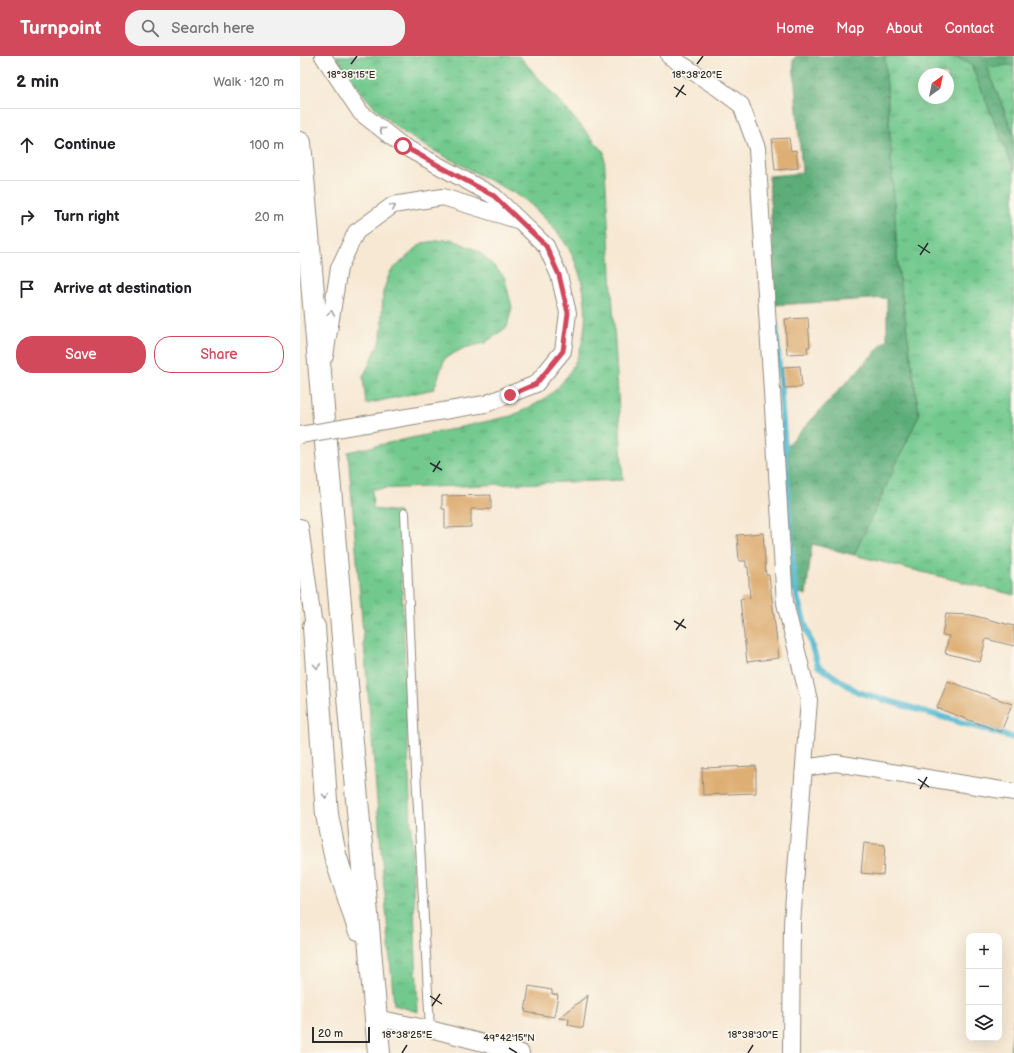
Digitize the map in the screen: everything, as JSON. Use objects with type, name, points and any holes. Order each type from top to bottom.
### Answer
[{"type":"main road","points":[[300,143],[322,379],[370,962],[379,1053]]},
{"type":"main road","points":[[314,627],[327,815],[335,855],[370,962]]},
{"type":"street","points":[[300,435],[485,404],[536,384],[563,351],[568,313],[559,275],[546,246],[518,221],[494,196],[403,146],[360,113],[323,56]]},
{"type":"street","points":[[669,56],[741,105],[757,148],[785,603],[809,700],[792,923],[791,1053]]},
{"type":"street","points":[[322,379],[339,268],[356,232],[393,205],[443,197],[518,221]]},
{"type":"street","points":[[300,527],[314,627]]},
{"type":"street","points":[[805,768],[836,763],[1014,792]]},
{"type":"street","points":[[376,1018],[430,1028],[521,1053]]},
{"type":"lane","points":[[405,512],[416,772],[430,1028]]},
{"type":"green space","points":[[336,56],[519,56],[604,152],[623,480],[372,489],[373,509],[399,512],[418,1012],[394,1005],[348,452],[511,416],[540,402],[555,390],[567,376],[576,361],[582,344],[585,326],[585,308],[579,272],[572,255],[559,234],[542,215],[525,200],[428,148],[404,133],[363,95]]},
{"type":"green space","points":[[796,56],[885,56],[898,268],[919,415],[854,555],[812,544],[806,595],[787,589],[786,447],[887,339],[887,298],[775,305],[769,176],[802,173],[793,60]]},
{"type":"green space","points":[[885,56],[952,56],[971,64],[1014,170],[1014,595],[854,555],[919,415],[898,268]]},
{"type":"green space","points":[[952,56],[1014,56],[1014,66],[1007,65],[987,68],[1014,135],[1014,170],[971,64]]},
{"type":"green space","points":[[1007,65],[1014,66],[1014,135],[987,68]]},
{"type":"green space","points":[[451,239],[480,252],[504,276],[512,307],[507,327],[485,343],[464,348],[445,358],[434,389],[366,404],[363,377],[381,340],[383,292],[390,272],[422,243]]},
{"type":"green space","points":[[1014,1018],[1014,1053],[1010,1053]]},
{"type":"building","points":[[789,138],[791,151],[796,150],[798,168],[775,170],[772,139]]},
{"type":"building","points":[[808,318],[810,347],[807,347],[808,353],[787,354],[785,319]]},
{"type":"building","points":[[800,366],[802,387],[784,388],[783,367]]},
{"type":"building","points":[[491,495],[491,509],[471,509],[471,527],[445,528],[445,509],[442,509],[442,496]]},
{"type":"building","points":[[763,533],[766,575],[769,575],[779,658],[747,662],[740,599],[750,598],[748,567],[746,567],[746,561],[739,561],[737,535]]},
{"type":"building","points":[[946,614],[971,615],[1014,626],[1014,646],[986,639],[980,662],[945,653],[949,636],[942,635]]},
{"type":"building","points":[[948,681],[1012,704],[1001,732],[937,708]]},
{"type":"building","points":[[756,766],[756,793],[703,795],[702,768]]},
{"type":"building","points":[[864,843],[885,845],[883,875],[861,873]]},
{"type":"building","points":[[529,986],[552,990],[552,994],[558,995],[554,1017],[525,1012]]},
{"type":"building","points":[[588,995],[583,1028],[568,1025],[569,1019],[559,1018]]},
{"type":"waterway","points":[[776,326],[794,579],[798,601],[818,666],[858,692],[1014,738]]},
{"type":"route","points":[[403,146],[494,196],[518,221],[546,246],[559,275],[568,313],[563,351],[536,384],[510,395]]}]
